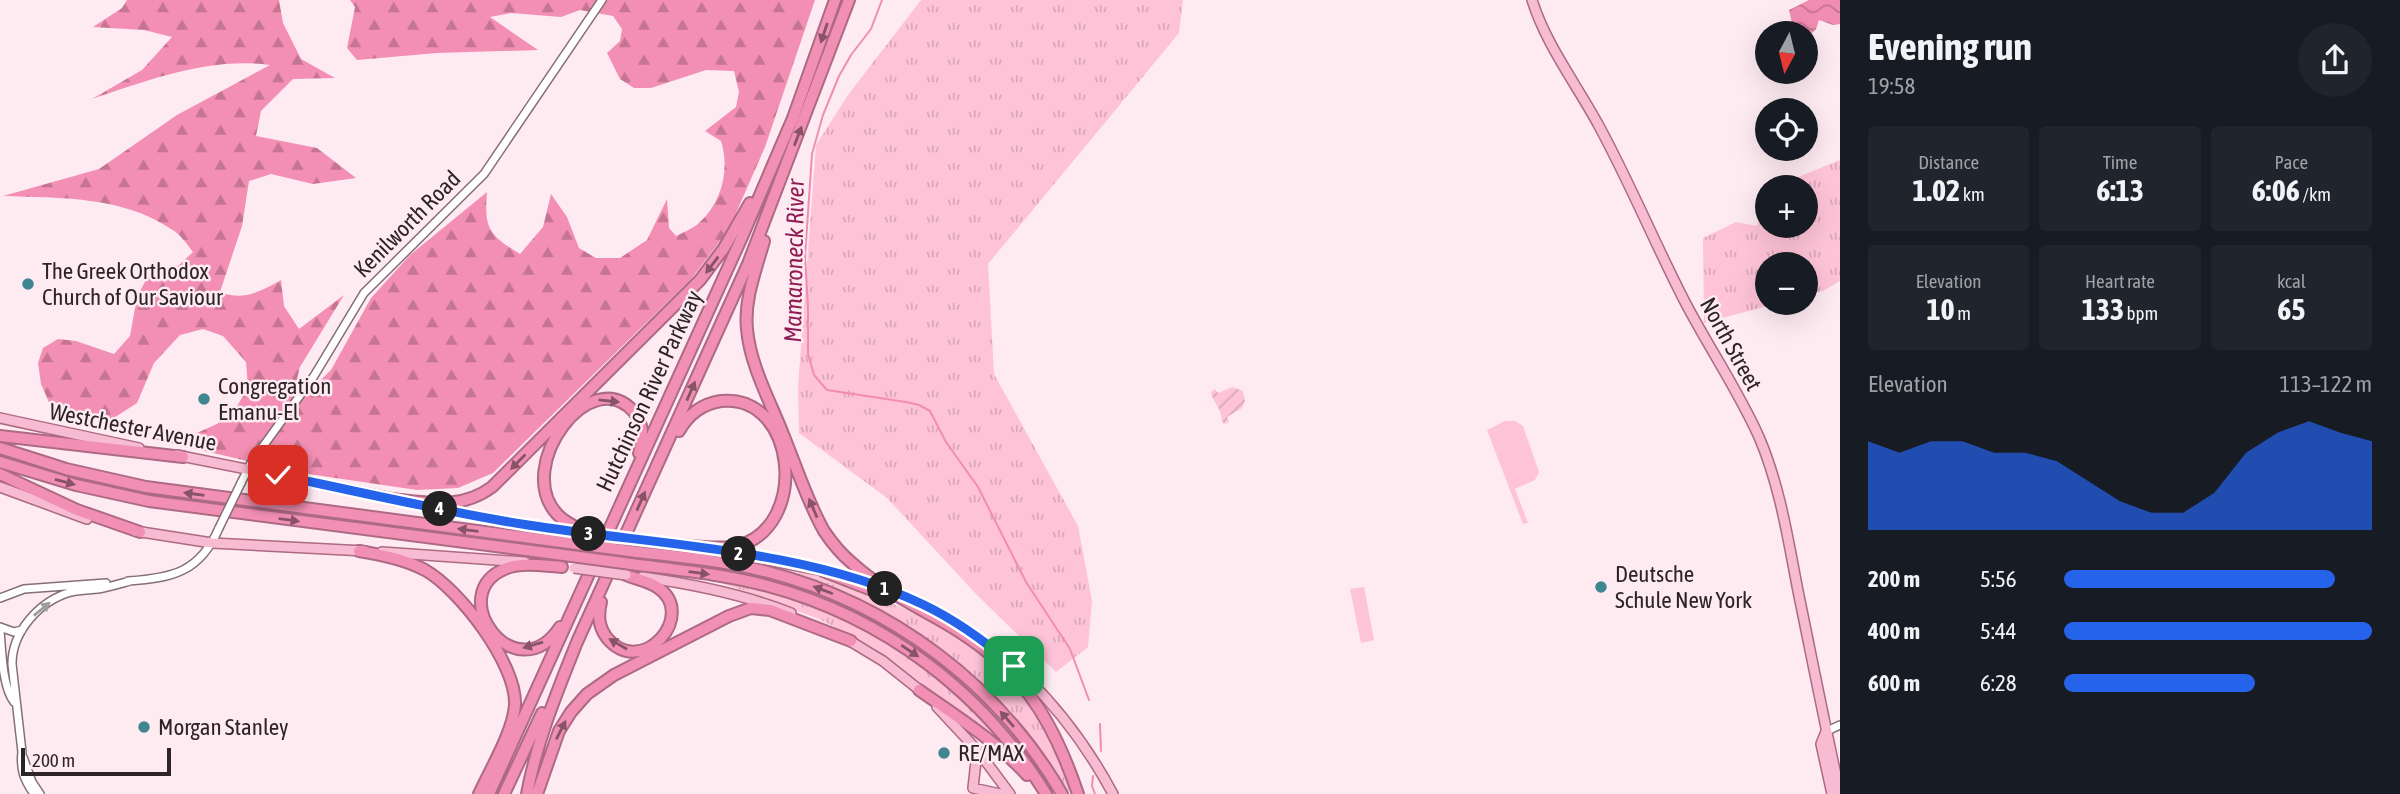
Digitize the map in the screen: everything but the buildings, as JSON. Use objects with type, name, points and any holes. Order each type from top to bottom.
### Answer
[{"type":"highway","name":"Hutchinson River Parkway","points":[[489,794],[708,315],[793,118],[835,0]]},
{"type":"highway","name":"Hutchinson River Parkway","points":[[527,794],[546,718],[577,642],[745,272],[849,0]]},
{"type":"highway","points":[[392,499],[455,503],[477,496],[495,485],[700,280],[724,248],[773,165]]},
{"type":"highway","points":[[786,169],[749,296],[746,320],[750,346],[825,533],[850,562],[982,647],[1006,668],[1024,687],[1054,733],[1078,794]]},
{"type":"highway","points":[[590,534],[567,523],[553,510],[546,496],[543,473],[548,451],[559,431],[581,408],[597,400],[609,399],[623,403],[634,412],[642,428],[641,449],[624,495]]},
{"type":"highway","points":[[653,476],[687,419],[696,410],[712,403],[733,401],[753,408],[769,422],[779,441],[785,467],[785,490],[779,510],[766,528],[749,541],[734,546],[678,545]]},
{"type":"highway","points":[[0,436],[183,457]]},
{"type":"highway","points":[[0,448],[83,473],[155,488],[734,565],[779,575],[831,593],[888,621],[934,652],[984,694],[1027,742],[1062,794]]},
{"type":"highway","points":[[0,462],[76,485],[166,504],[723,576],[767,585],[819,603],[870,626],[928,663],[972,701],[1009,742],[1044,794]]},
{"type":"highway","points":[[0,474],[77,510],[140,532]]},
{"type":"highway","points":[[359,551],[406,561],[443,582],[457,596],[507,668],[514,693],[513,717],[479,794]]},
{"type":"highway","points":[[562,567],[516,566],[499,572],[483,594],[481,608],[485,624],[495,637],[508,646],[521,649],[537,646],[555,633],[577,597]]},
{"type":"highway","points":[[611,566],[599,610],[601,626],[607,638],[618,646],[628,650],[642,650],[652,647],[665,636],[671,621],[671,608],[667,597],[659,588],[626,575]]},
{"type":"highway","points":[[823,571],[925,612]]},
{"type":"highway","points":[[537,794],[559,732],[584,697],[609,677],[734,613],[751,608],[771,610],[851,641]]},
{"type":"highway","points":[[504,794],[577,642]]},
{"type":"highway","points":[[919,690],[1003,752],[1044,794]]},
{"type":"main road","name":"North Street","points":[[1532,0],[1548,37],[1600,128],[1667,267],[1760,441],[1774,479],[1785,524],[1825,732],[1840,793]]},
{"type":"main road","name":"Westchester Avenue","points":[[0,418],[509,522],[678,545]]},
{"type":"main road","points":[[0,487],[77,516],[158,535],[212,543],[478,558],[574,568],[693,585],[757,600],[801,616],[851,641],[883,661],[919,690],[972,744],[1010,794]]},
{"type":"main road","points":[[678,545],[751,556],[851,577],[930,608],[979,638],[1014,666],[1054,707],[1085,747],[1113,794]]},
{"type":"main road","name":"North Street","points":[[1825,732],[1821,744],[1832,794]]},
{"type":"main road","points":[[972,744],[976,761],[973,788],[1000,794]]},
{"type":"street","name":"Kenilworth Road","points":[[0,598],[24,589],[159,579],[179,573],[206,554],[248,469],[314,376],[364,293],[484,174],[602,0]]},
{"type":"street","name":"Kenilworth Road","points":[[14,702],[16,698],[12,656],[23,629],[40,609],[61,596],[130,581]]},
{"type":"street","name":"Kenilworth Road","points":[[0,629],[4,671],[14,702],[22,752],[32,782],[40,794]]},
{"type":"street","points":[[0,629],[14,632],[23,629]]},
{"type":"street","points":[[1825,732],[1840,724]]},
{"type":"street","name":"Kenilworth Road","points":[[22,752],[20,766],[34,794]]},
{"type":"green space","points":[[127,0],[279,0],[283,23],[301,59],[335,78],[293,79],[261,111],[256,136],[317,148],[356,178],[313,184],[271,174],[249,181],[242,226],[220,292],[236,296],[251,294],[281,280],[284,306],[299,329],[344,295],[300,367],[289,411],[331,370],[371,298],[410,255],[487,192],[487,215],[491,230],[501,242],[520,254],[543,227],[551,194],[567,217],[579,248],[596,258],[620,258],[647,240],[667,199],[669,228],[676,236],[695,226],[714,205],[724,174],[721,141],[705,131],[736,107],[739,92],[734,71],[706,70],[651,88],[634,88],[620,79],[607,53],[620,41],[622,29],[613,16],[580,10],[561,17],[511,13],[490,17],[538,50],[437,53],[357,60],[347,48],[355,7],[350,0],[815,0],[765,147],[729,229],[692,278],[493,473],[458,488],[417,490],[295,472],[153,439],[188,437],[217,424],[235,410],[248,387],[246,362],[223,336],[203,329],[180,335],[154,363],[137,403],[109,421],[64,416],[51,407],[41,384],[38,363],[43,348],[58,339],[76,341],[114,354],[130,336],[137,297],[148,276],[178,266],[193,252],[174,231],[132,210],[90,201],[3,196],[99,169],[177,115],[270,65],[247,63],[202,67],[92,99],[142,70],[172,37],[144,30],[93,27],[122,8]]},
{"type":"green space","points":[[921,0],[1183,0],[1179,33],[988,264],[994,374],[1078,526],[1092,601],[1088,647],[1056,672],[977,595],[887,498],[799,433],[798,387],[816,145],[848,95]]},
{"type":"green space","points":[[1840,160],[1840,281],[1818,292],[1818,252],[1755,252],[1755,309],[1704,323],[1703,238],[1736,222],[1755,226],[1755,238],[1818,238],[1818,175],[1803,175]]},
{"type":"green space","points":[[1232,387],[1243,391],[1245,401],[1242,408],[1227,417],[1229,422],[1224,424],[1211,392],[1215,389],[1218,393]]},
{"type":"green space","points":[[1505,421],[1515,421],[1523,426],[1539,472],[1535,480],[1515,489],[1528,523],[1523,524],[1487,430]]},
{"type":"green space","points":[[799,571],[843,584],[928,620],[966,644],[1001,672],[1031,706],[1054,745],[1070,790],[1016,720],[957,661],[882,610],[798,574]]},
{"type":"green space","points":[[721,583],[800,602],[887,644],[947,687],[1001,743],[999,745],[874,648],[819,619]]},
{"type":"green space","points":[[1364,587],[1374,640],[1361,643],[1350,589]]},
{"type":"water","points":[[1809,0],[1840,0],[1840,24],[1833,25],[1819,20],[1818,23],[1792,21],[1789,10]]},
{"type":"waterway","name":"Mamaroneck River","points":[[882,0],[871,29],[839,76],[823,115],[812,154],[805,257],[808,354],[814,375],[827,390],[906,402],[930,411],[946,442],[978,487],[1026,582],[1070,649],[1089,700]]},
{"type":"waterway","name":"Mamaroneck River","points":[[1100,724],[1101,751]]},
{"type":"waterway","name":"Mamaroneck River","points":[[1093,776],[1095,794]]},
{"type":"place","name":"The Greek Orthodox Church of Our Saviour","points":[[28,284]]},
{"type":"place","name":"Congregation Emanu-El","points":[[204,399]]},
{"type":"place","name":"Deutsche Schule New York","points":[[1601,587]]},
{"type":"place","name":"Morgan Stanley","points":[[144,727]]},
{"type":"place","name":"RE/MAX","points":[[944,753]]},
{"type":"route","points":[[278,475],[509,522],[724,551],[838,574],[875,585],[930,608],[972,633],[1014,666]]}]
